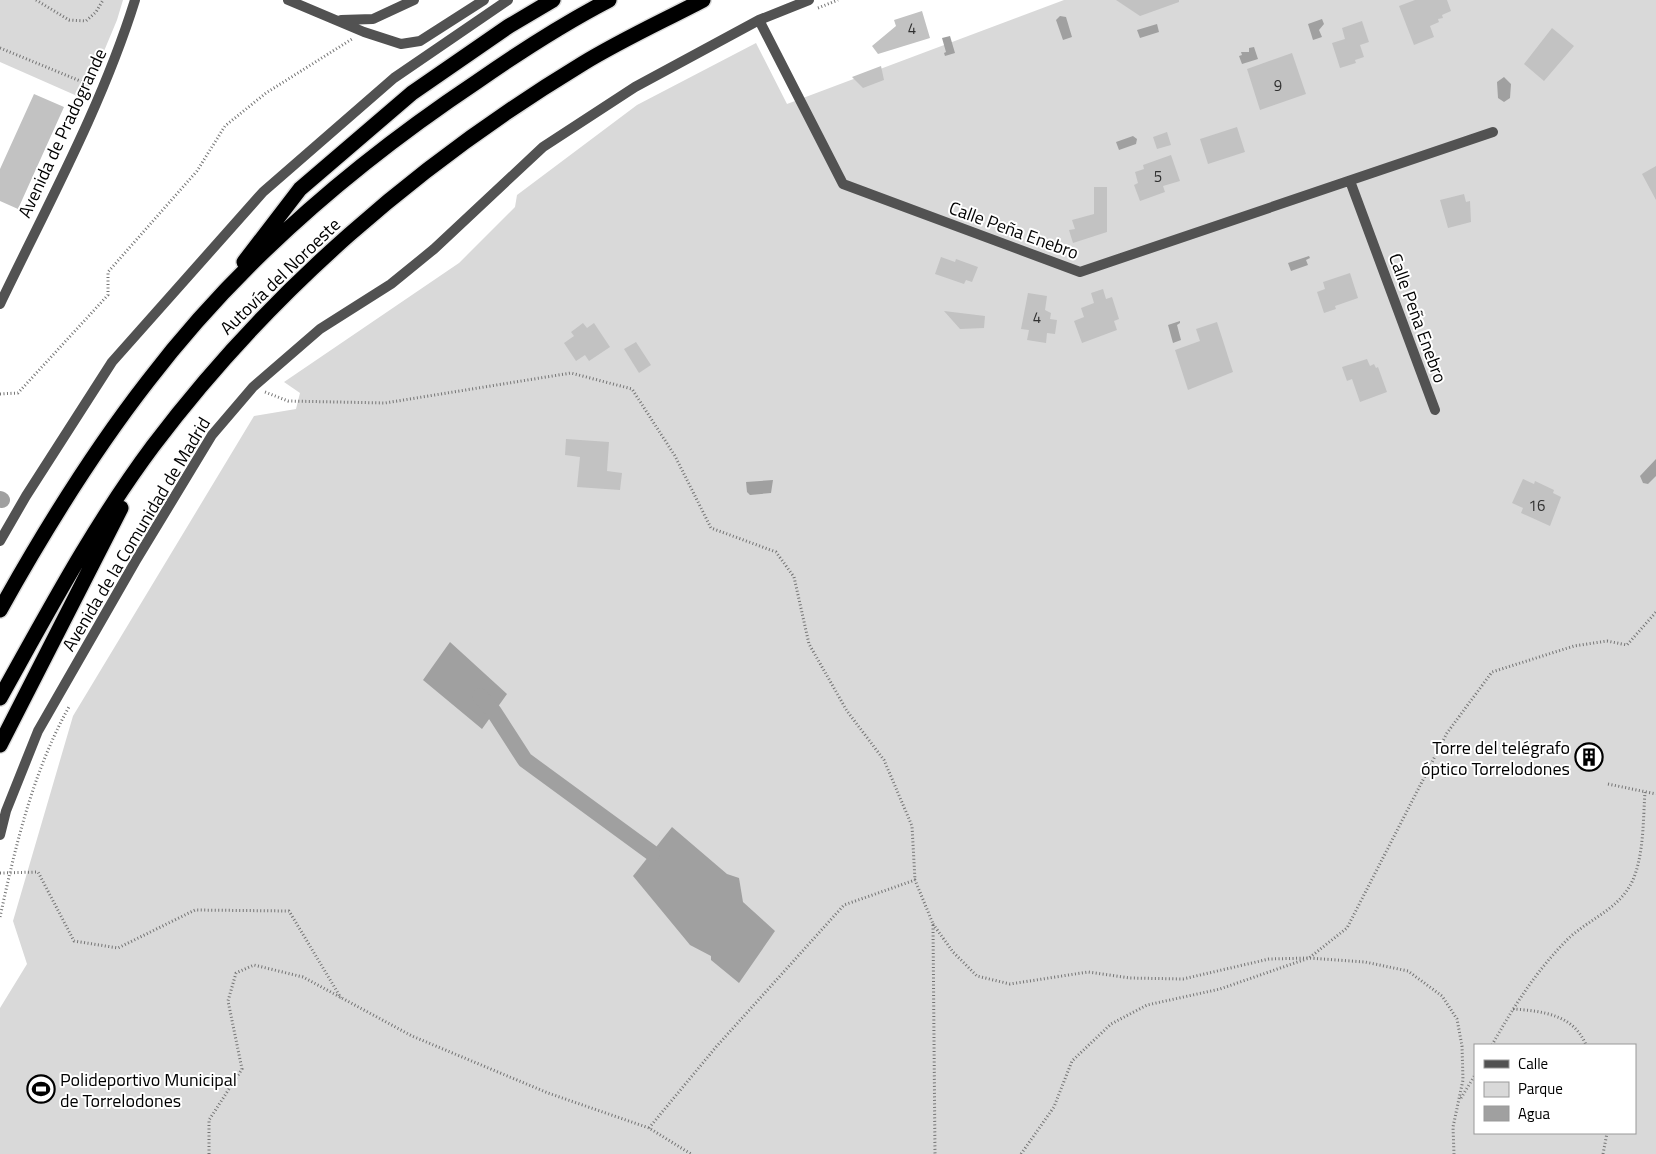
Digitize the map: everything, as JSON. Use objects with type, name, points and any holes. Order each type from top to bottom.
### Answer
[{"type":"highway","points":[[204,313],[300,189],[412,93],[509,26],[553,0]]},
{"type":"highway","name":"Autovía del Noroeste","points":[[0,610],[47,526],[147,381],[204,313],[272,245],[345,179],[419,120],[558,27],[609,0]]},
{"type":"highway","name":"Autovía del Noroeste","points":[[0,698],[84,547],[153,447],[232,348],[331,248],[462,142],[583,63],[703,0]]},
{"type":"highway","points":[[0,745],[153,447]]},
{"type":"street","name":"Avenida de Pradogrande","points":[[0,304],[102,90],[118,52],[135,0]]},
{"type":"street","points":[[288,0],[340,20],[364,32],[400,44],[420,41],[484,0]]},
{"type":"street","points":[[340,20],[373,19],[414,0]]},
{"type":"street","points":[[0,541],[26,496],[112,362],[264,192],[394,78],[508,0]]},
{"type":"street","name":"Avenida de la Comunidad de Madrid","points":[[0,834],[6,811],[43,723],[135,562],[212,435],[253,387],[320,329],[391,284],[434,248],[542,147],[635,87],[759,20],[810,0]]},
{"type":"street","name":"Calle Peña Enebro","points":[[759,20],[843,184],[1080,272],[1493,132]]},
{"type":"street","name":"Calle Peña Enebro","points":[[1350,181],[1435,410]]},
{"type":"path","points":[[36,0],[69,20],[86,21],[96,12],[103,0]]},
{"type":"path","points":[[810,11],[838,0]]},
{"type":"path","points":[[0,394],[18,393],[108,295],[108,272],[197,171],[225,126],[266,93],[364,32]]},
{"type":"path","points":[[0,48],[102,90]]},
{"type":"path","points":[[253,387],[288,401],[385,403],[571,374],[632,389],[675,456],[711,528],[776,552],[794,577],[809,644],[846,711],[884,760],[912,826],[915,880],[933,924],[953,952],[977,976],[1010,984],[1088,972],[1130,978],[1183,979],[1268,959],[1309,958],[1364,962],[1408,971],[1442,996],[1457,1019],[1462,1046],[1463,1080],[1453,1127],[1454,1154]]},
{"type":"path","points":[[258,398],[271,385]]},
{"type":"path","points":[[1021,1154],[1054,1107],[1072,1061],[1111,1024],[1147,1005],[1220,989],[1309,958],[1347,928],[1447,733],[1492,672],[1574,646],[1607,641],[1627,645],[1656,612]]},
{"type":"path","points":[[0,918],[9,873],[24,816],[49,746],[70,704]]},
{"type":"path","points":[[1608,784],[1656,794]]},
{"type":"path","points":[[1493,1044],[1534,976],[1566,940],[1608,911],[1632,882],[1638,858],[1645,792]]},
{"type":"path","points":[[0,873],[38,872],[74,941],[118,948],[195,910],[289,911],[341,999]]},
{"type":"path","points":[[649,1128],[716,1047],[844,905],[915,880]]},
{"type":"path","points":[[933,924],[935,1154]]},
{"type":"path","points":[[209,1154],[209,1120],[242,1069],[228,1001],[236,973],[254,965],[303,977],[412,1036],[548,1093],[649,1128],[691,1154]]},
{"type":"path","points":[[1513,1009],[1536,1010],[1564,1018],[1581,1033],[1586,1044]]},
{"type":"path","points":[[1459,1101],[1474,1077]]},
{"type":"path","points":[[1603,1154],[1607,1134]]},
{"type":"green space","points":[[0,0],[123,0],[117,20],[84,99],[0,62]]},
{"type":"green space","points":[[1064,0],[1656,0],[1656,1154],[0,1154],[0,1008],[27,964],[13,921],[73,716],[254,416],[296,409],[300,393],[284,382],[459,263],[515,207],[517,195],[637,105],[756,43],[787,104]]},
{"type":"water","points":[[1060,16],[1066,17],[1072,37],[1063,40],[1056,20]]},
{"type":"water","points":[[1322,19],[1324,24],[1319,30],[1322,37],[1313,40],[1308,24]]},
{"type":"water","points":[[1157,24],[1159,32],[1140,38],[1137,30]]},
{"type":"water","points":[[950,36],[955,53],[945,56],[944,53],[946,52],[942,38]]},
{"type":"water","points":[[1254,47],[1258,59],[1242,64],[1239,56],[1242,55],[1241,52],[1249,52],[1249,48]]},
{"type":"water","points":[[1504,77],[1511,84],[1510,98],[1504,102],[1498,98],[1497,82]]},
{"type":"water","points":[[1133,136],[1137,139],[1136,144],[1119,150],[1116,142]]},
{"type":"water","points":[[1309,256],[1310,258],[1306,260],[1308,265],[1291,271],[1288,263]]},
{"type":"water","points":[[1180,321],[1177,325],[1181,340],[1173,343],[1168,325]]},
{"type":"water","points":[[1656,459],[1656,476],[1648,484],[1643,483],[1640,476]]},
{"type":"water","points":[[773,480],[771,493],[750,495],[747,492],[746,482]]},
{"type":"water","points":[[450,642],[507,694],[482,729],[423,680]]},
{"type":"water","points":[[672,827],[727,874],[739,878],[743,902],[775,931],[739,983],[711,960],[711,956],[690,945],[633,876]]},
{"type":"building","points":[[1116,0],[1179,0],[1179,2],[1140,16]]},
{"type":"building","points":[[1415,0],[1447,0],[1451,11],[1442,15],[1443,18],[1438,19],[1439,22],[1430,26],[1434,37],[1414,45],[1399,6]]},
{"type":"building","points":[[922,11],[930,38],[878,54],[872,46],[896,26],[894,20]]},
{"type":"building","points":[[1362,21],[1369,42],[1360,45],[1364,57],[1355,60],[1356,63],[1340,68],[1332,43],[1345,39],[1342,28]]},
{"type":"building","points":[[1552,28],[1574,46],[1544,81],[1524,64]]},
{"type":"building","points":[[1292,53],[1306,94],[1260,110],[1247,69]]},
{"type":"building","points":[[881,66],[884,80],[863,88],[852,77]]},
{"type":"building","points":[[34,94],[64,107],[18,209],[0,201],[0,169]]},
{"type":"building","points":[[1237,127],[1245,152],[1208,164],[1200,139]]},
{"type":"building","points":[[1167,132],[1171,145],[1157,149],[1153,137]]},
{"type":"building","points":[[1171,155],[1180,181],[1163,186],[1165,192],[1140,201],[1134,185],[1138,183],[1135,172],[1144,169],[1143,165]]},
{"type":"building","points":[[1656,166],[1656,200],[1642,174]]},
{"type":"building","points":[[1094,187],[1107,187],[1107,232],[1073,243],[1069,230],[1075,229],[1072,220],[1094,214]]},
{"type":"building","points":[[1464,194],[1466,202],[1470,201],[1471,222],[1448,228],[1440,200]]},
{"type":"building","points":[[941,257],[955,262],[956,259],[978,267],[972,282],[966,280],[964,284],[935,274]]},
{"type":"building","points":[[1350,273],[1358,298],[1335,306],[1336,309],[1324,313],[1317,292],[1325,289],[1323,282]]},
{"type":"building","points":[[1103,289],[1106,299],[1112,297],[1119,319],[1114,321],[1117,330],[1082,343],[1074,321],[1084,317],[1081,308],[1094,303],[1091,293]]},
{"type":"building","points":[[1028,293],[1047,296],[1045,310],[1051,313],[1050,319],[1057,320],[1055,334],[1047,333],[1046,343],[1027,340],[1029,330],[1021,329]]},
{"type":"building","points":[[944,311],[985,316],[984,328],[960,329]]},
{"type":"building","points":[[1217,322],[1233,372],[1188,390],[1175,350],[1200,341],[1196,329]]},
{"type":"building","points":[[583,323],[587,328],[594,323],[610,347],[589,361],[585,355],[576,361],[564,343],[574,336],[571,332]]},
{"type":"building","points":[[636,342],[651,365],[639,373],[624,349]]},
{"type":"building","points":[[1367,359],[1370,366],[1374,364],[1376,368],[1378,367],[1387,392],[1360,402],[1352,379],[1347,381],[1342,367]]},
{"type":"building","points":[[566,439],[609,442],[607,471],[622,473],[620,490],[577,487],[580,457],[565,455]]},
{"type":"building","points":[[1523,479],[1534,484],[1535,481],[1554,490],[1553,493],[1561,497],[1550,526],[1521,513],[1523,508],[1512,503]]},
{"type":"building","name":"Torre del telégrafo óptico Torrelodones","points":[[1596,748],[1597,765],[1581,766],[1581,749]]},
{"type":"waterway","points":[[480,696],[494,712],[525,760],[652,853]]},
{"type":"place","name":"Torre del telégrafo óptico Torrelodones","points":[[1589,757]]},
{"type":"place","name":"Polideportivo Municipal de Torrelodones","points":[[41,1089]]}]
